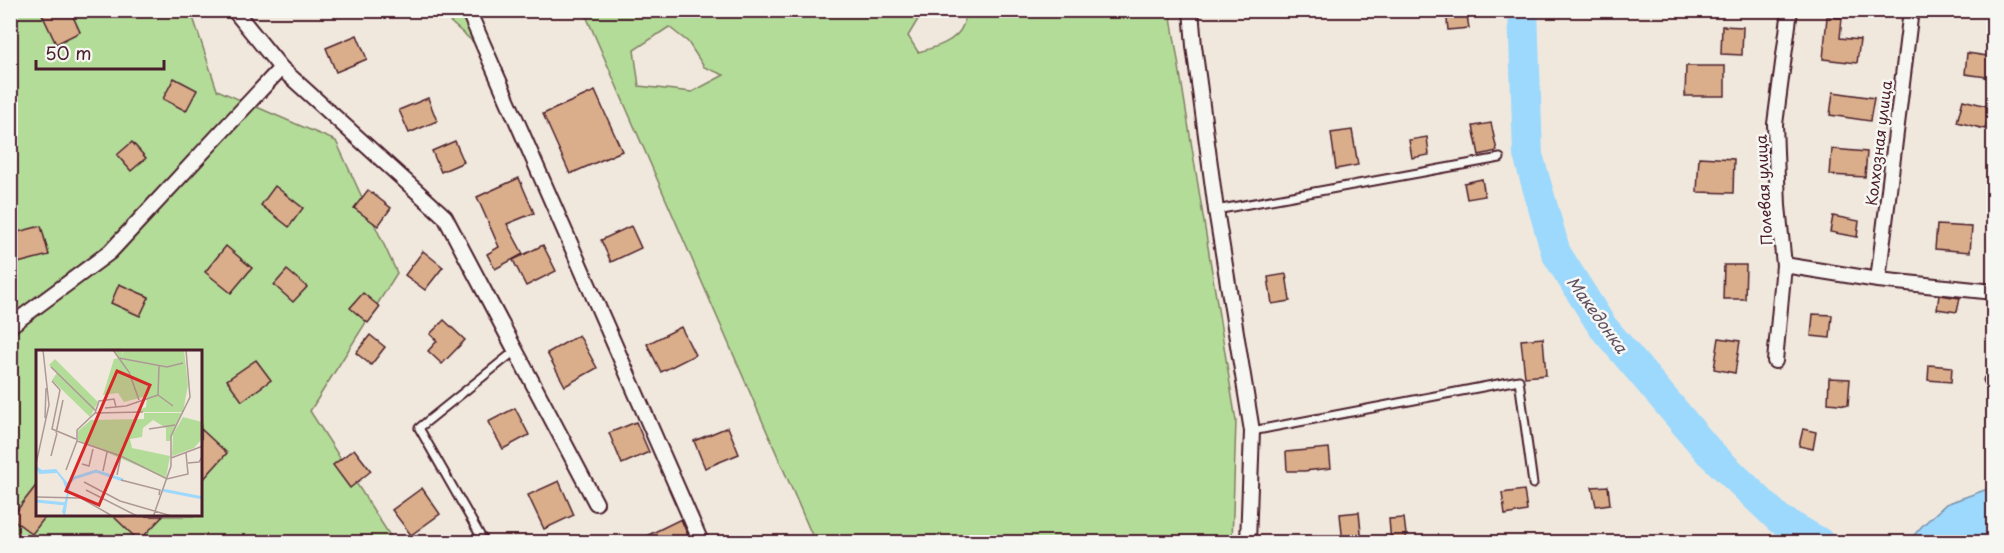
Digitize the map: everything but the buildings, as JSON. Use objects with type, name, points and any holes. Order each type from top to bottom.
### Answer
[{"type":"street","points":[[234,10],[281,68],[445,217],[596,503]]},
{"type":"street","points":[[468,10],[701,543]]},
{"type":"street","points":[[1191,10],[1216,210],[1252,431],[1248,543]]},
{"type":"street","name":"Полевая улица","points":[[1790,10],[1775,124],[1778,206],[1784,265],[1878,280],[1994,292]]},
{"type":"street","name":"Колхозная улица","points":[[1878,280],[1911,10]]},
{"type":"street","points":[[10,326],[110,252],[281,68]]},
{"type":"street","points":[[1775,361],[1784,265]]},
{"type":"lane","points":[[1216,210],[1500,158]]},
{"type":"lane","points":[[484,543],[419,428],[516,351]]},
{"type":"lane","points":[[1252,431],[1519,380],[1533,484]]},
{"type":"green space","points":[[10,11],[191,11],[217,90],[336,141],[397,273],[310,411],[394,542],[11,542]]},
{"type":"green space","points":[[438,11],[464,11],[480,48]]},
{"type":"green space","points":[[584,11],[923,11],[908,36],[918,52],[956,36],[964,23],[965,11],[1170,11],[1236,421],[1232,542],[815,542]],"holes":[[[669,27],[688,42],[704,67],[724,75],[692,92],[639,86],[634,50]]]},
{"type":"water","points":[[1993,487],[1993,542],[1908,542],[1946,504]]},
{"type":"waterway","name":"Македонка","points":[[1523,10],[1528,155],[1556,253],[1602,326],[1710,453],[1779,519],[1819,542]]}]
